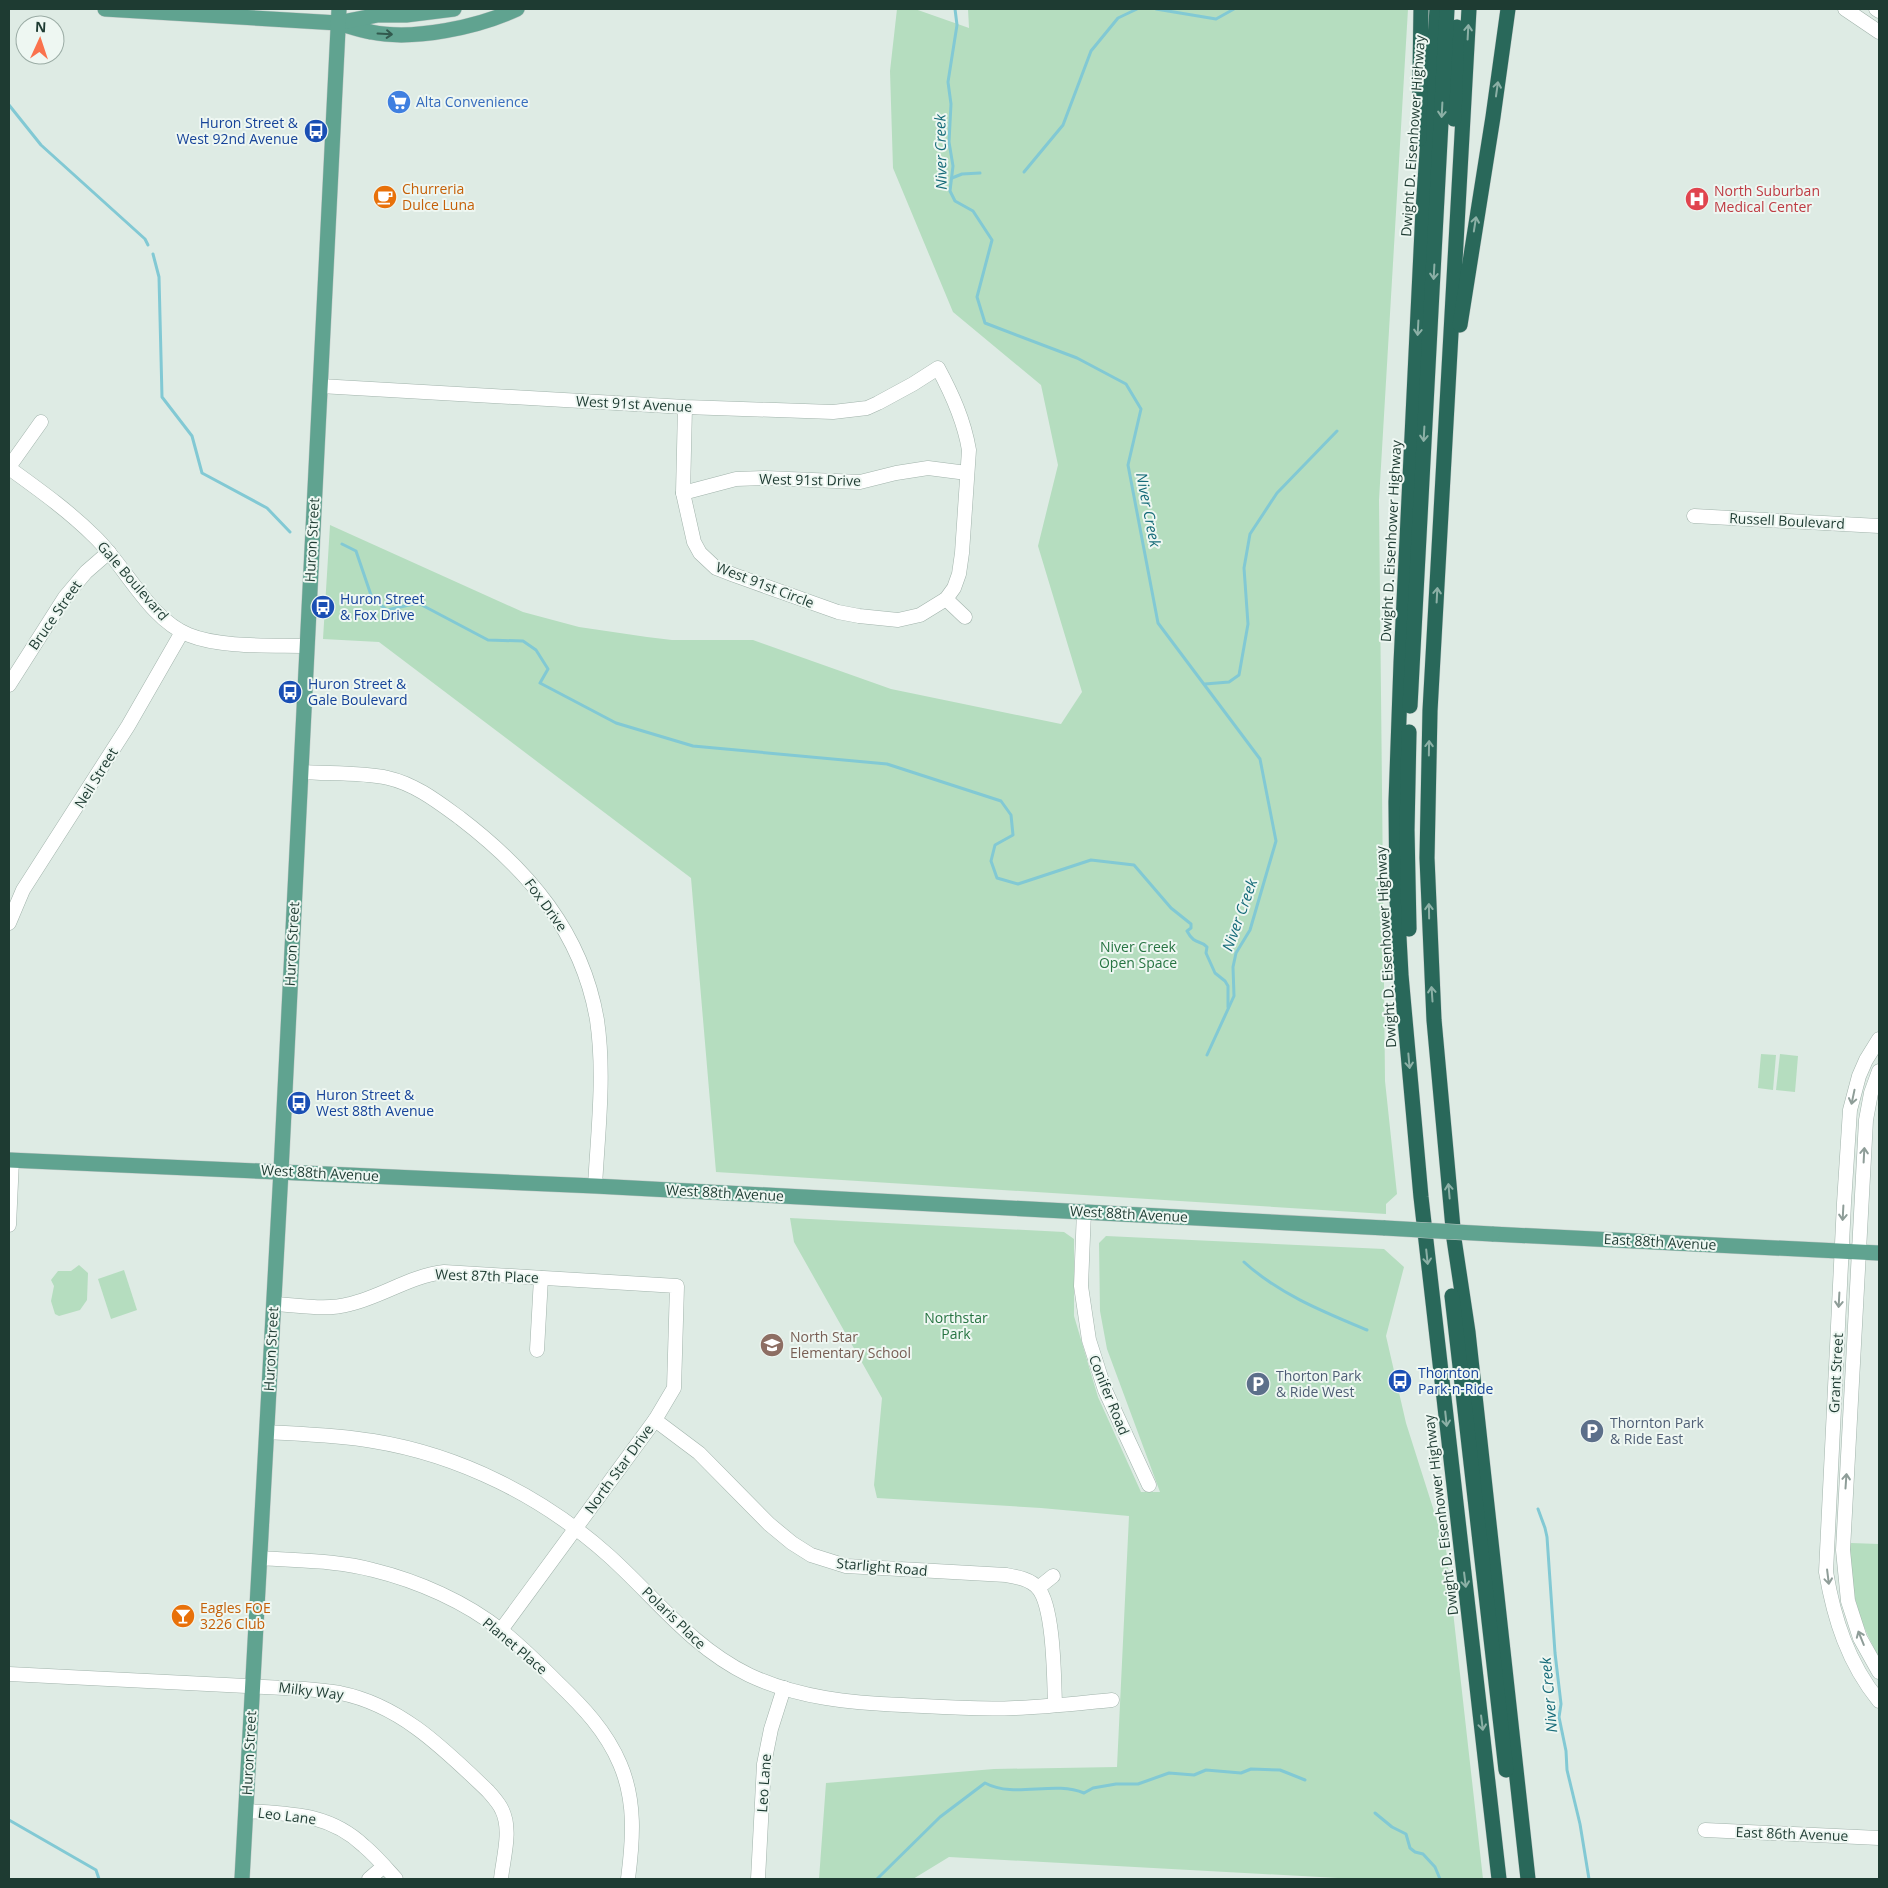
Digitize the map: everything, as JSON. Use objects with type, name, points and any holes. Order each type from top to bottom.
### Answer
[{"type":"highway","points":[[1421,9],[1418,182],[1423,210]]},
{"type":"highway","name":"Dwight D. Eisenhower Highway","points":[[1437,9],[1423,210],[1397,777],[1397,900],[1404,1012],[1422,1207],[1499,1879]]},
{"type":"highway","points":[[1404,1012],[1410,975],[1407,850],[1410,702],[1448,9]]},
{"type":"highway","points":[[1457,9],[1453,150],[1458,220]]},
{"type":"highway","points":[[1469,9],[1430,711],[1427,858],[1434,1020],[1447,1235],[1518,1879]]},
{"type":"highway","points":[[1446,428],[1469,260],[1490,136],[1508,9]]},
{"type":"highway","points":[[1447,1235],[1468,1332],[1528,1879]]},
{"type":"main road","points":[[105,9],[338,16],[406,15],[454,9]]},
{"type":"main road","points":[[338,16],[373,33],[419,34],[472,26],[517,9]]},
{"type":"main road","name":"Huron Street","points":[[242,1879],[281,1171],[338,16]]},
{"type":"main road","name":"West 88th Avenue","points":[[10,1160],[281,1171],[1084,1211],[1385,1228],[1447,1235]]},
{"type":"main road","name":"East 88th Avenue","points":[[1447,1235],[1492,1234],[1879,1253]]},
{"type":"street","points":[[1845,9],[1879,32]]},
{"type":"street","name":"West 91st Avenue","points":[[320,386],[685,407],[846,412],[867,408],[878,403],[938,368]]},
{"type":"street","name":"West 91st Circle","points":[[685,407],[683,493],[694,542],[700,553],[716,568],[838,612],[891,619],[907,619],[920,615],[946,599],[954,588],[959,574],[969,450],[954,397],[938,368]]},
{"type":"street","points":[[9,467],[41,422]]},
{"type":"street","name":"Gale Boulevard","points":[[9,467],[68,513],[109,552],[157,612],[182,632],[201,640],[307,646]]},
{"type":"street","name":"West 91st Drive","points":[[683,493],[736,480],[765,478],[860,482],[896,473],[928,468],[967,473]]},
{"type":"street","name":"Russell Boulevard","points":[[1694,516],[1879,526]]},
{"type":"street","name":"Bruce Street","points":[[9,685],[64,597],[86,572],[109,552]]},
{"type":"street","points":[[946,599],[965,617]]},
{"type":"street","name":"Neil Street","points":[[9,923],[23,890],[128,726],[182,632]]},
{"type":"street","name":"Fox Drive","points":[[301,772],[388,778],[428,795],[495,846],[526,877],[553,910],[568,936],[578,959],[596,1017],[600,1060],[596,1186]]},
{"type":"street","name":"Grant Street","points":[[1879,1039],[1859,1076],[1850,1110],[1826,1572],[1835,1617],[1850,1656],[1879,1701]]},
{"type":"street","name":"Grant Street","points":[[1879,1071],[1871,1092],[1866,1120],[1843,1550],[1848,1601],[1860,1638],[1879,1672]]},
{"type":"street","points":[[9,1225],[10,1160]]},
{"type":"street","name":"Conifer Road","points":[[1084,1211],[1081,1286],[1084,1320],[1102,1384],[1149,1485]]},
{"type":"street","name":"West 87th Place","points":[[274,1304],[328,1307],[349,1305],[366,1300],[420,1276],[444,1272],[676,1286]]},
{"type":"street","points":[[537,1350],[541,1278]]},
{"type":"street","name":"North Star Drive","points":[[501,1630],[655,1420],[674,1388],[676,1286]]},
{"type":"street","name":"Starlight Road","points":[[655,1420],[699,1453],[769,1524],[792,1543],[811,1555],[846,1566],[1006,1575],[1024,1579],[1038,1588]]},
{"type":"street","name":"Polaris Place","points":[[267,1432],[375,1441],[421,1452],[470,1469],[508,1486],[576,1528],[609,1556],[666,1614],[708,1650],[751,1676],[784,1688],[824,1698],[867,1704],[991,1709],[1112,1700]]},
{"type":"street","name":"Planet Place","points":[[260,1558],[324,1562],[374,1570],[436,1592],[458,1603],[501,1630],[582,1706],[608,1740],[620,1764],[630,1796],[633,1836],[628,1879]]},
{"type":"street","points":[[1054,1576],[1038,1588],[1044,1598],[1048,1614],[1056,1705]]},
{"type":"street","name":"Milky Way","points":[[9,1674],[305,1689],[340,1693],[393,1713],[426,1734],[488,1791],[501,1808],[506,1823],[506,1837],[500,1879]]},
{"type":"street","name":"Leo Lane","points":[[758,1879],[764,1764],[771,1730],[784,1688]]},
{"type":"street","name":"Leo Lane","points":[[246,1811],[306,1816],[330,1823],[346,1831],[364,1846],[396,1879]]},
{"type":"street","name":"East 86th Avenue","points":[[1705,1830],[1879,1838]]},
{"type":"street","points":[[369,1879],[384,1866]]},
{"type":"green space","name":"Niver Creek Open Space","points":[[897,9],[915,9],[969,28],[968,9],[1408,9],[1379,500],[1385,1081],[1397,1194],[1386,1204],[1386,1214],[716,1172],[691,878],[379,642],[323,639],[330,525],[523,612],[579,627],[647,637],[672,640],[753,640],[891,689],[1061,724],[1082,692],[1038,546],[1058,465],[1041,385],[953,312],[893,168],[890,71]]},
{"type":"green space","points":[[1761,1054],[1776,1055],[1773,1090],[1758,1088]]},
{"type":"green space","points":[[1780,1054],[1798,1056],[1795,1092],[1776,1090]]},
{"type":"green space","name":"Northstar Park","points":[[790,1218],[1064,1232],[1074,1239],[1074,1316],[1098,1397],[1141,1492],[1160,1492],[1107,1349],[1100,1311],[1099,1243],[1106,1236],[1384,1249],[1404,1267],[1386,1336],[1406,1423],[1446,1549],[1483,1879],[1356,1879],[949,1857],[913,1879],[819,1879],[826,1783],[994,1769],[1117,1767],[1129,1516],[1041,1508],[877,1498],[874,1485],[882,1398],[794,1242]]},
{"type":"green space","points":[[79,1265],[88,1273],[87,1300],[80,1310],[59,1316],[55,1314],[51,1301],[54,1286],[51,1280],[58,1271],[71,1271]]},
{"type":"green space","points":[[124,1270],[137,1310],[111,1319],[98,1279]]},
{"type":"green space","points":[[1851,1543],[1879,1544],[1879,1658],[1857,1607],[1851,1569],[1849,1545]]},
{"type":"waterway","name":"Niver Creek","points":[[955,9],[957,25],[948,82],[951,104],[949,142],[953,166],[950,191],[955,201],[973,211],[992,240],[977,297],[985,323],[1077,358],[1126,384],[1141,409],[1128,465],[1158,623],[1260,759],[1276,841],[1250,930],[1236,953],[1233,967],[1234,996],[1207,1055]]},
{"type":"waterway","points":[[1024,172],[1063,125],[1091,51],[1118,18],[1137,9]]},
{"type":"waterway","points":[[1156,9],[1216,19],[1234,9]]},
{"type":"waterway","points":[[9,105],[41,145],[145,239],[148,245]]},
{"type":"waterway","points":[[952,178],[962,174],[980,173]]},
{"type":"waterway","points":[[153,254],[159,277],[162,397],[192,436],[202,473],[267,508],[290,532]]},
{"type":"waterway","points":[[1205,684],[1229,682],[1239,675],[1248,624],[1244,568],[1250,534],[1277,493],[1337,431]]},
{"type":"waterway","points":[[342,544],[356,551],[372,598],[387,610],[418,603],[488,640],[523,641],[536,650],[548,669],[540,683],[616,723],[693,746],[887,764],[1001,801],[1011,815],[1013,835],[995,845],[991,861],[997,878],[1018,884],[1091,860],[1134,865],[1171,908],[1191,924],[1191,928],[1187,931],[1190,936],[1207,947],[1206,953],[1215,973],[1228,986],[1228,1007]]},
{"type":"waterway","name":"Niver Creek","points":[[1244,1262],[1287,1293],[1318,1309],[1367,1330]]},
{"type":"waterway","name":"Niver Creek","points":[[1538,1509],[1547,1537],[1555,1653],[1561,1704],[1559,1717],[1566,1751],[1567,1770],[1580,1824],[1589,1879]]},
{"type":"waterway","points":[[877,1879],[940,1817],[985,1783],[1009,1789],[1060,1788],[1084,1793],[1093,1788],[1116,1784],[1138,1784],[1169,1773],[1194,1775],[1206,1770],[1241,1773],[1251,1769],[1280,1770],[1305,1780]]},
{"type":"waterway","points":[[1375,1813],[1392,1827],[1406,1834],[1410,1848],[1415,1852],[1423,1854],[1435,1867],[1440,1879]]},
{"type":"waterway","points":[[9,1820],[96,1870],[99,1879]]},
{"type":"place","name":"Alta Convenience","points":[[399,102]]},
{"type":"place","name":"Huron Street & West 92nd Avenue","points":[[316,131]]},
{"type":"place","name":"Churreria Dulce Luna","points":[[385,197]]},
{"type":"place","name":"North Suburban Medical Center","points":[[1697,199]]},
{"type":"place","name":"Huron Street & Fox Drive","points":[[323,607]]},
{"type":"place","name":"Huron Street & Gale Boulevard","points":[[290,692]]},
{"type":"place","name":"Huron Street & West 88th Avenue","points":[[299,1103]]},
{"type":"place","name":"North Star Elementary School","points":[[772,1345]]},
{"type":"place","name":"Thornton Park-n-Ride","points":[[1400,1381]]},
{"type":"place","name":"Thorton Park & Ride West","points":[[1258,1384]]},
{"type":"place","name":"Thornton Park & Ride East","points":[[1592,1431]]},
{"type":"place","name":"Eagles FOE 3226 Club","points":[[183,1616]]}]
